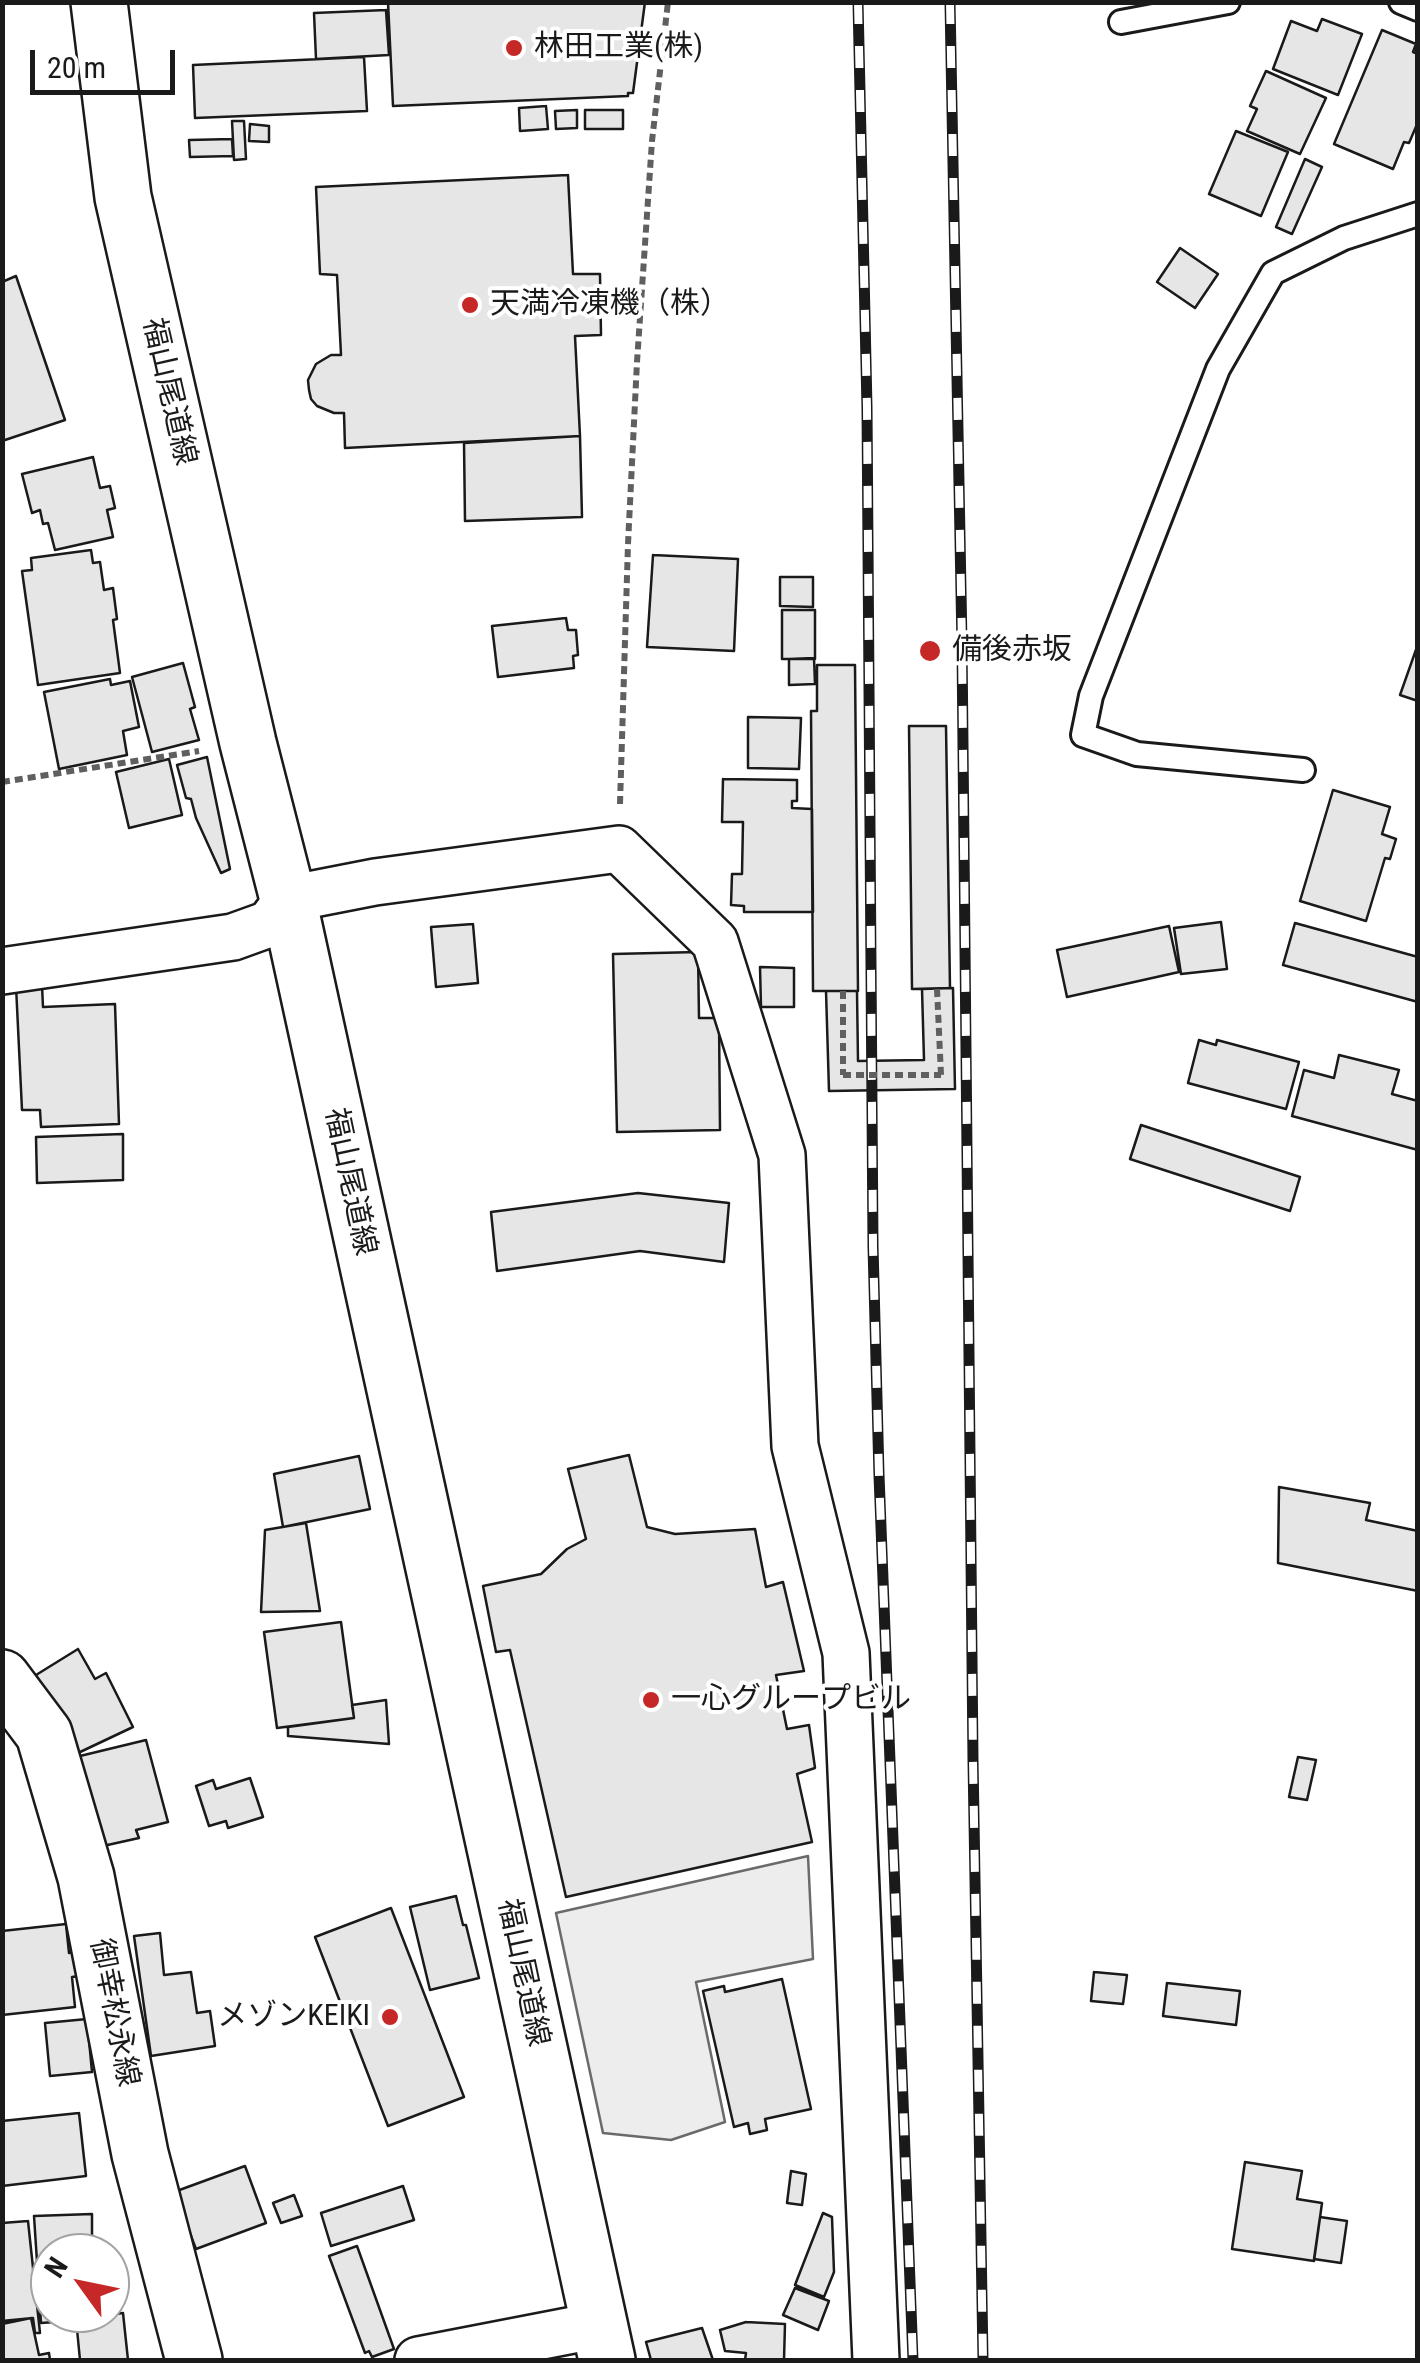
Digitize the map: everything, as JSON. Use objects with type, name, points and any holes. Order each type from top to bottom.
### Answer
[{"type":"main road","name":"福山尾道線","points":[[99,2],[124,198],[248,743],[288,899],[603,2343]]},
{"type":"main road","name":"御幸松永線","points":[[2,1678],[44,1734],[86,1877],[140,2154],[194,2360]]},
{"type":"street","points":[[2,970],[234,937],[268,924],[288,899],[376,882],[618,850],[715,942],[782,1154],[796,1446],[846,1653],[876,2360]]},
{"type":"street","points":[[418,2360],[603,2343]]},
{"type":"lane","points":[[1121,22],[1228,2]]},
{"type":"lane","points":[[1401,2],[1418,8]]},
{"type":"lane","points":[[1302,770],[1137,754],[1083,735],[1091,696],[1218,369],[1273,273],[1344,238],[1418,214]]},
{"type":"path","points":[[618,850],[637,362],[652,141],[668,2]]},
{"type":"path","points":[[2,782],[248,743]]},
{"type":"path","points":[[842,991],[843,1075],[941,1075],[937,989]]},
{"type":"shaded area","points":[[808,1856],[813,1959],[696,1982],[725,2122],[671,2140],[603,2133],[556,1913]]},
{"type":"building","name":"林田工業(株)","points":[[388,2],[645,2],[633,93],[393,106]]},
{"type":"building","points":[[386,10],[389,55],[316,59],[314,13]]},
{"type":"building","points":[[1322,19],[1362,34],[1338,95],[1273,69],[1291,21],[1317,31]]},
{"type":"building","points":[[1382,30],[1416,44],[1413,52],[1418,54],[1418,122],[1393,169],[1334,144]]},
{"type":"building","points":[[364,57],[367,111],[195,118],[193,65]]},
{"type":"building","points":[[1266,71],[1326,98],[1300,154],[1247,131],[1257,109],[1250,106]]},
{"type":"building","points":[[546,106],[548,129],[520,131],[519,108]]},
{"type":"building","points":[[577,110],[577,128],[556,129],[555,111]]},
{"type":"building","points":[[585,110],[623,110],[623,129],[585,129]]},
{"type":"building","points":[[232,121],[244,121],[246,159],[234,160]]},
{"type":"building","points":[[250,124],[269,126],[269,142],[249,141]]},
{"type":"building","points":[[1236,131],[1288,152],[1261,216],[1209,194]]},
{"type":"building","points":[[232,139],[233,156],[190,157],[189,140]]},
{"type":"building","points":[[1305,159],[1322,167],[1292,234],[1276,227]]},
{"type":"building","name":"天満冷凍機（株）","points":[[568,175],[573,274],[600,274],[601,335],[575,336],[580,436],[345,448],[344,413],[317,406],[309,390],[308,380],[316,364],[331,355],[341,355],[337,275],[320,274],[316,187]]},
{"type":"building","points":[[1180,248],[1218,274],[1195,308],[1157,282]]},
{"type":"building","points":[[16,276],[65,420],[2,441],[2,282]]},
{"type":"building","points":[[580,436],[582,517],[465,521],[464,443]]},
{"type":"building","points":[[93,457],[100,488],[110,486],[115,508],[107,510],[113,537],[55,550],[40,510],[32,513],[22,474]]},
{"type":"building","points":[[91,550],[93,563],[100,562],[104,590],[113,588],[120,673],[38,685],[22,571],[32,570],[31,558]]},
{"type":"building","points":[[653,555],[738,559],[734,651],[647,647]]},
{"type":"building","points":[[780,577],[813,577],[813,607],[780,606]]},
{"type":"building","points":[[782,610],[815,610],[815,659],[782,659]]},
{"type":"building","points":[[566,618],[568,630],[576,630],[578,655],[573,656],[574,668],[498,677],[492,626]]},
{"type":"building","points":[[1418,644],[1418,701],[1400,695]]},
{"type":"building","points":[[814,658],[815,684],[789,685],[789,659]]},
{"type":"building","points":[[183,663],[199,740],[152,752],[132,677]]},
{"type":"building","points":[[817,665],[855,665],[858,991],[813,991],[811,711],[817,711]]},
{"type":"building","points":[[110,679],[111,685],[130,681],[139,727],[123,731],[127,755],[59,769],[44,692]]},
{"type":"building","points":[[748,717],[801,718],[799,769],[748,768]]},
{"type":"building","points":[[909,726],[946,726],[950,988],[912,989]]},
{"type":"building","points":[[207,757],[230,869],[221,873],[191,799],[186,798],[177,765]]},
{"type":"building","points":[[169,759],[182,815],[129,828],[116,772]]},
{"type":"building","points":[[723,779],[797,780],[797,801],[792,801],[792,808],[812,809],[813,912],[744,912],[744,906],[731,905],[732,874],[742,874],[743,822],[722,822]]},
{"type":"building","points":[[1333,790],[1390,807],[1382,834],[1396,839],[1390,859],[1385,858],[1366,921],[1300,901]]},
{"type":"building","points":[[1221,922],[1227,969],[1181,974],[1174,928]]},
{"type":"building","points":[[1295,923],[1418,957],[1418,1002],[1283,965]]},
{"type":"building","points":[[473,924],[478,983],[436,987],[431,927]]},
{"type":"building","points":[[1169,926],[1179,972],[1067,997],[1057,950]]},
{"type":"building","points":[[698,952],[699,1018],[719,1018],[720,1130],[617,1132],[613,954]]},
{"type":"building","points":[[760,967],[794,968],[794,1007],[761,1007]]},
{"type":"building","points":[[42,985],[43,1007],[115,1004],[119,1124],[41,1127],[40,1110],[22,1110],[16,986]]},
{"type":"building","points":[[953,988],[955,1089],[829,1091],[826,991],[857,991],[858,1061],[924,1060],[922,989]]},
{"type":"building","points":[[1199,1040],[1216,1045],[1217,1040],[1299,1062],[1286,1109],[1188,1083]]},
{"type":"building","points":[[1339,1055],[1399,1070],[1392,1094],[1418,1101],[1418,1150],[1292,1116],[1304,1070],[1334,1078]]},
{"type":"building","points":[[1141,1125],[1300,1177],[1290,1211],[1130,1159]]},
{"type":"building","points":[[123,1134],[123,1180],[37,1183],[36,1137]]},
{"type":"building","points":[[638,1193],[729,1203],[724,1262],[640,1251],[497,1271],[491,1212]]},
{"type":"building","name":"一心グループビル","points":[[629,1455],[647,1527],[675,1534],[755,1529],[766,1587],[783,1582],[804,1671],[776,1675],[787,1729],[809,1725],[815,1768],[797,1774],[812,1842],[566,1897],[510,1650],[496,1652],[483,1586],[541,1574],[567,1549],[586,1539],[568,1469]]},
{"type":"building","points":[[359,1456],[370,1509],[283,1527],[274,1474]]},
{"type":"building","points":[[1279,1487],[1370,1503],[1366,1520],[1418,1531],[1418,1591],[1278,1563]]},
{"type":"building","points":[[306,1523],[320,1611],[261,1612],[265,1530]]},
{"type":"building","points":[[341,1622],[354,1718],[277,1728],[264,1632]]},
{"type":"building","points":[[78,1649],[95,1679],[106,1673],[133,1727],[78,1753],[36,1675]]},
{"type":"building","points":[[386,1700],[389,1744],[288,1736],[288,1727],[354,1718],[352,1705]]},
{"type":"building","points":[[146,1740],[168,1822],[136,1830],[139,1838],[103,1846],[80,1756]]},
{"type":"building","points":[[1298,1757],[1316,1760],[1307,1800],[1289,1797]]},
{"type":"building","points":[[250,1778],[263,1817],[228,1828],[226,1821],[209,1826],[196,1786],[213,1780],[216,1789]]},
{"type":"building","points":[[456,1896],[479,1978],[430,1990],[410,1907]]},
{"type":"building","name":"メゾンKEIKI","points":[[391,1908],[464,2097],[388,2126],[315,1937]]},
{"type":"building","points":[[66,1924],[69,1953],[76,1952],[79,1976],[72,1977],[75,2007],[2,2015],[2,1931]]},
{"type":"building","points":[[160,1933],[164,1975],[191,1972],[197,2013],[210,2011],[215,2046],[151,2056],[134,1936]]},
{"type":"building","points":[[1094,1972],[1127,1975],[1123,2004],[1091,2001]]},
{"type":"building","points":[[782,1979],[811,2109],[765,2119],[767,2130],[750,2134],[748,2123],[734,2127],[703,1991],[724,1986],[725,1992]]},
{"type":"building","points":[[1167,1983],[1240,1991],[1236,2025],[1163,2016]]},
{"type":"building","points":[[87,2019],[92,2072],[50,2076],[45,2023]]},
{"type":"building","points":[[79,2113],[86,2176],[2,2186],[2,2121]]},
{"type":"building","points":[[1245,2162],[1302,2171],[1297,2199],[1322,2203],[1314,2261],[1232,2249]]},
{"type":"building","points":[[245,2166],[266,2223],[196,2249],[174,2192]]},
{"type":"building","points":[[791,2171],[806,2174],[802,2205],[787,2203]]},
{"type":"building","points":[[403,2186],[414,2220],[331,2246],[321,2213]]},
{"type":"building","points":[[294,2195],[302,2216],[281,2223],[273,2203]]},
{"type":"building","points":[[823,2213],[832,2217],[834,2272],[824,2297],[795,2285]]},
{"type":"building","points":[[92,2214],[92,2233],[35,2233],[34,2216]]},
{"type":"building","points":[[1320,2217],[1347,2221],[1341,2263],[1314,2259]]},
{"type":"building","points":[[28,2221],[30,2318],[2,2321],[2,2223]]},
{"type":"building","points":[[357,2246],[394,2349],[372,2357],[369,2351],[365,2353],[329,2256]]},
{"type":"building","points":[[795,2288],[829,2301],[818,2330],[783,2315]]},
{"type":"building","points":[[30,2318],[30,2333],[34,2333],[39,2355],[49,2353],[50,2360],[2,2360],[2,2324]]},
{"type":"building","points":[[746,2322],[785,2324],[784,2360],[745,2360],[746,2353],[725,2351],[720,2330]]},
{"type":"building","points":[[702,2328],[713,2360],[651,2360],[646,2342]]},
{"type":"building","points":[[77,2333],[125,2333],[128,2360],[80,2360]]},
{"type":"railway","points":[[858,2],[867,408],[873,1246],[913,2360]]},
{"type":"railway","points":[[950,2],[962,645],[983,2360]]},
{"type":"place","name":"林田工業(株)","points":[[514,48]]},
{"type":"place","name":"天満冷凍機（株）","points":[[470,305]]},
{"type":"place","name":"備後赤坂","points":[[930,651]]},
{"type":"place","name":"一心グループビル","points":[[651,1700]]},
{"type":"place","name":"メゾンKEIKI","points":[[390,2017]]}]
